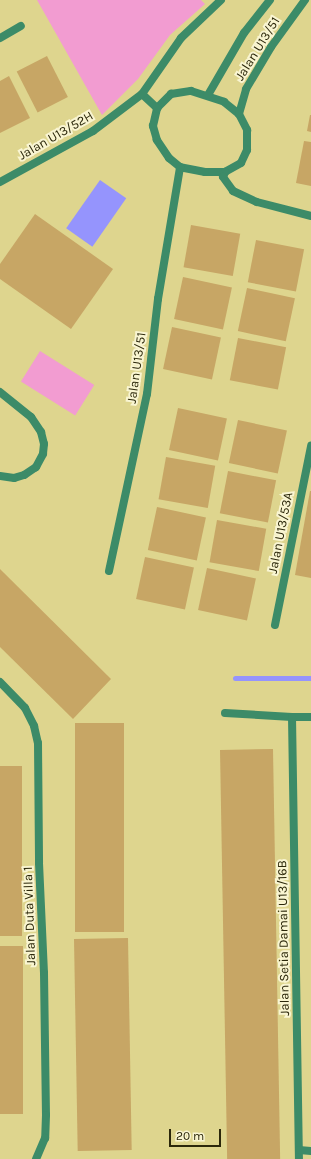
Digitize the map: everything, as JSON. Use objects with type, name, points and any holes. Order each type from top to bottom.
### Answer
[{"type":"street","name":"Jalan U13/52H","points":[[0,182],[93,131],[142,94],[182,38],[221,0]]},
{"type":"street","name":"Jalan U13/51","points":[[208,95],[244,33],[270,0]]},
{"type":"street","name":"Jalan U13/51","points":[[238,114],[246,89],[271,47],[305,0]]},
{"type":"street","points":[[0,38],[21,26]]},
{"type":"street","points":[[191,90],[224,102],[238,114],[247,130],[247,150],[241,163],[225,172],[205,172],[180,166],[169,158],[157,140],[153,126],[157,108],[172,94],[191,90]]},
{"type":"street","points":[[142,94],[157,108]]},
{"type":"street","name":"Jalan U13/51","points":[[109,571],[147,394],[158,299],[180,166]]},
{"type":"street","points":[[225,172],[223,177],[233,192],[256,202],[311,216]]},
{"type":"street","points":[[0,392],[31,417],[41,432],[44,444],[43,454],[36,467],[24,475],[14,478],[0,476]]},
{"type":"street","name":"Jalan U13/53A","points":[[275,625],[311,446]]},
{"type":"street","name":"Jalan Duta Villa 1","points":[[0,682],[25,708],[34,726],[38,744],[39,863],[44,973],[46,1115],[45,1138],[36,1159]]},
{"type":"street","points":[[225,713],[311,717]]},
{"type":"street","name":"Jalan Setia Damai U13/16B","points":[[292,717],[299,1155]]},
{"type":"street","points":[[299,1155],[311,1151]]},
{"type":"shaded area","points":[[37,0],[201,0],[205,4],[170,35],[138,79],[102,115]]},
{"type":"shaded area","points":[[100,180],[126,198],[92,247],[66,228]]},
{"type":"shaded area","points":[[40,351],[94,385],[75,415],[21,382]]},
{"type":"building","points":[[47,56],[68,97],[38,112],[17,71]]},
{"type":"building","points":[[9,76],[30,118],[0,133],[0,81]]},
{"type":"building","points":[[311,115],[311,132],[307,131]]},
{"type":"building","points":[[304,141],[311,142],[311,186],[296,183]]},
{"type":"building","points":[[35,214],[113,269],[71,329],[0,279],[0,264]]},
{"type":"building","points":[[191,225],[240,234],[233,276],[184,267]]},
{"type":"building","points":[[256,240],[304,249],[296,292],[248,282]]},
{"type":"building","points":[[183,277],[232,287],[223,329],[174,319]]},
{"type":"building","points":[[247,288],[295,298],[286,341],[238,331]]},
{"type":"building","points":[[172,327],[221,337],[212,379],[163,369]]},
{"type":"building","points":[[238,338],[286,347],[278,390],[230,380]]},
{"type":"building","points":[[178,408],[227,418],[218,460],[169,450]]},
{"type":"building","points":[[238,420],[287,430],[278,473],[229,463]]},
{"type":"building","points":[[166,457],[215,466],[208,508],[159,499]]},
{"type":"building","points":[[228,471],[276,480],[268,523],[220,513]]},
{"type":"building","points":[[311,491],[311,578],[295,575]]},
{"type":"building","points":[[157,507],[206,517],[197,560],[148,550]]},
{"type":"building","points":[[217,520],[266,529],[259,571],[210,562]]},
{"type":"building","points":[[145,557],[194,567],[185,609],[136,599]]},
{"type":"building","points":[[207,568],[256,578],[247,620],[198,610]]},
{"type":"building","points":[[0,569],[111,679],[73,719],[0,647]]},
{"type":"building","points":[[75,723],[124,723],[124,932],[75,932]]},
{"type":"building","points":[[273,749],[280,1159],[227,1159],[220,750]]},
{"type":"building","points":[[0,766],[22,766],[22,936],[0,936]]},
{"type":"building","points":[[128,938],[132,1150],[78,1151],[74,939]]},
{"type":"building","points":[[0,946],[23,946],[23,1114],[0,1114]]},
{"type":"waterway","points":[[235,678],[311,678]]}]
